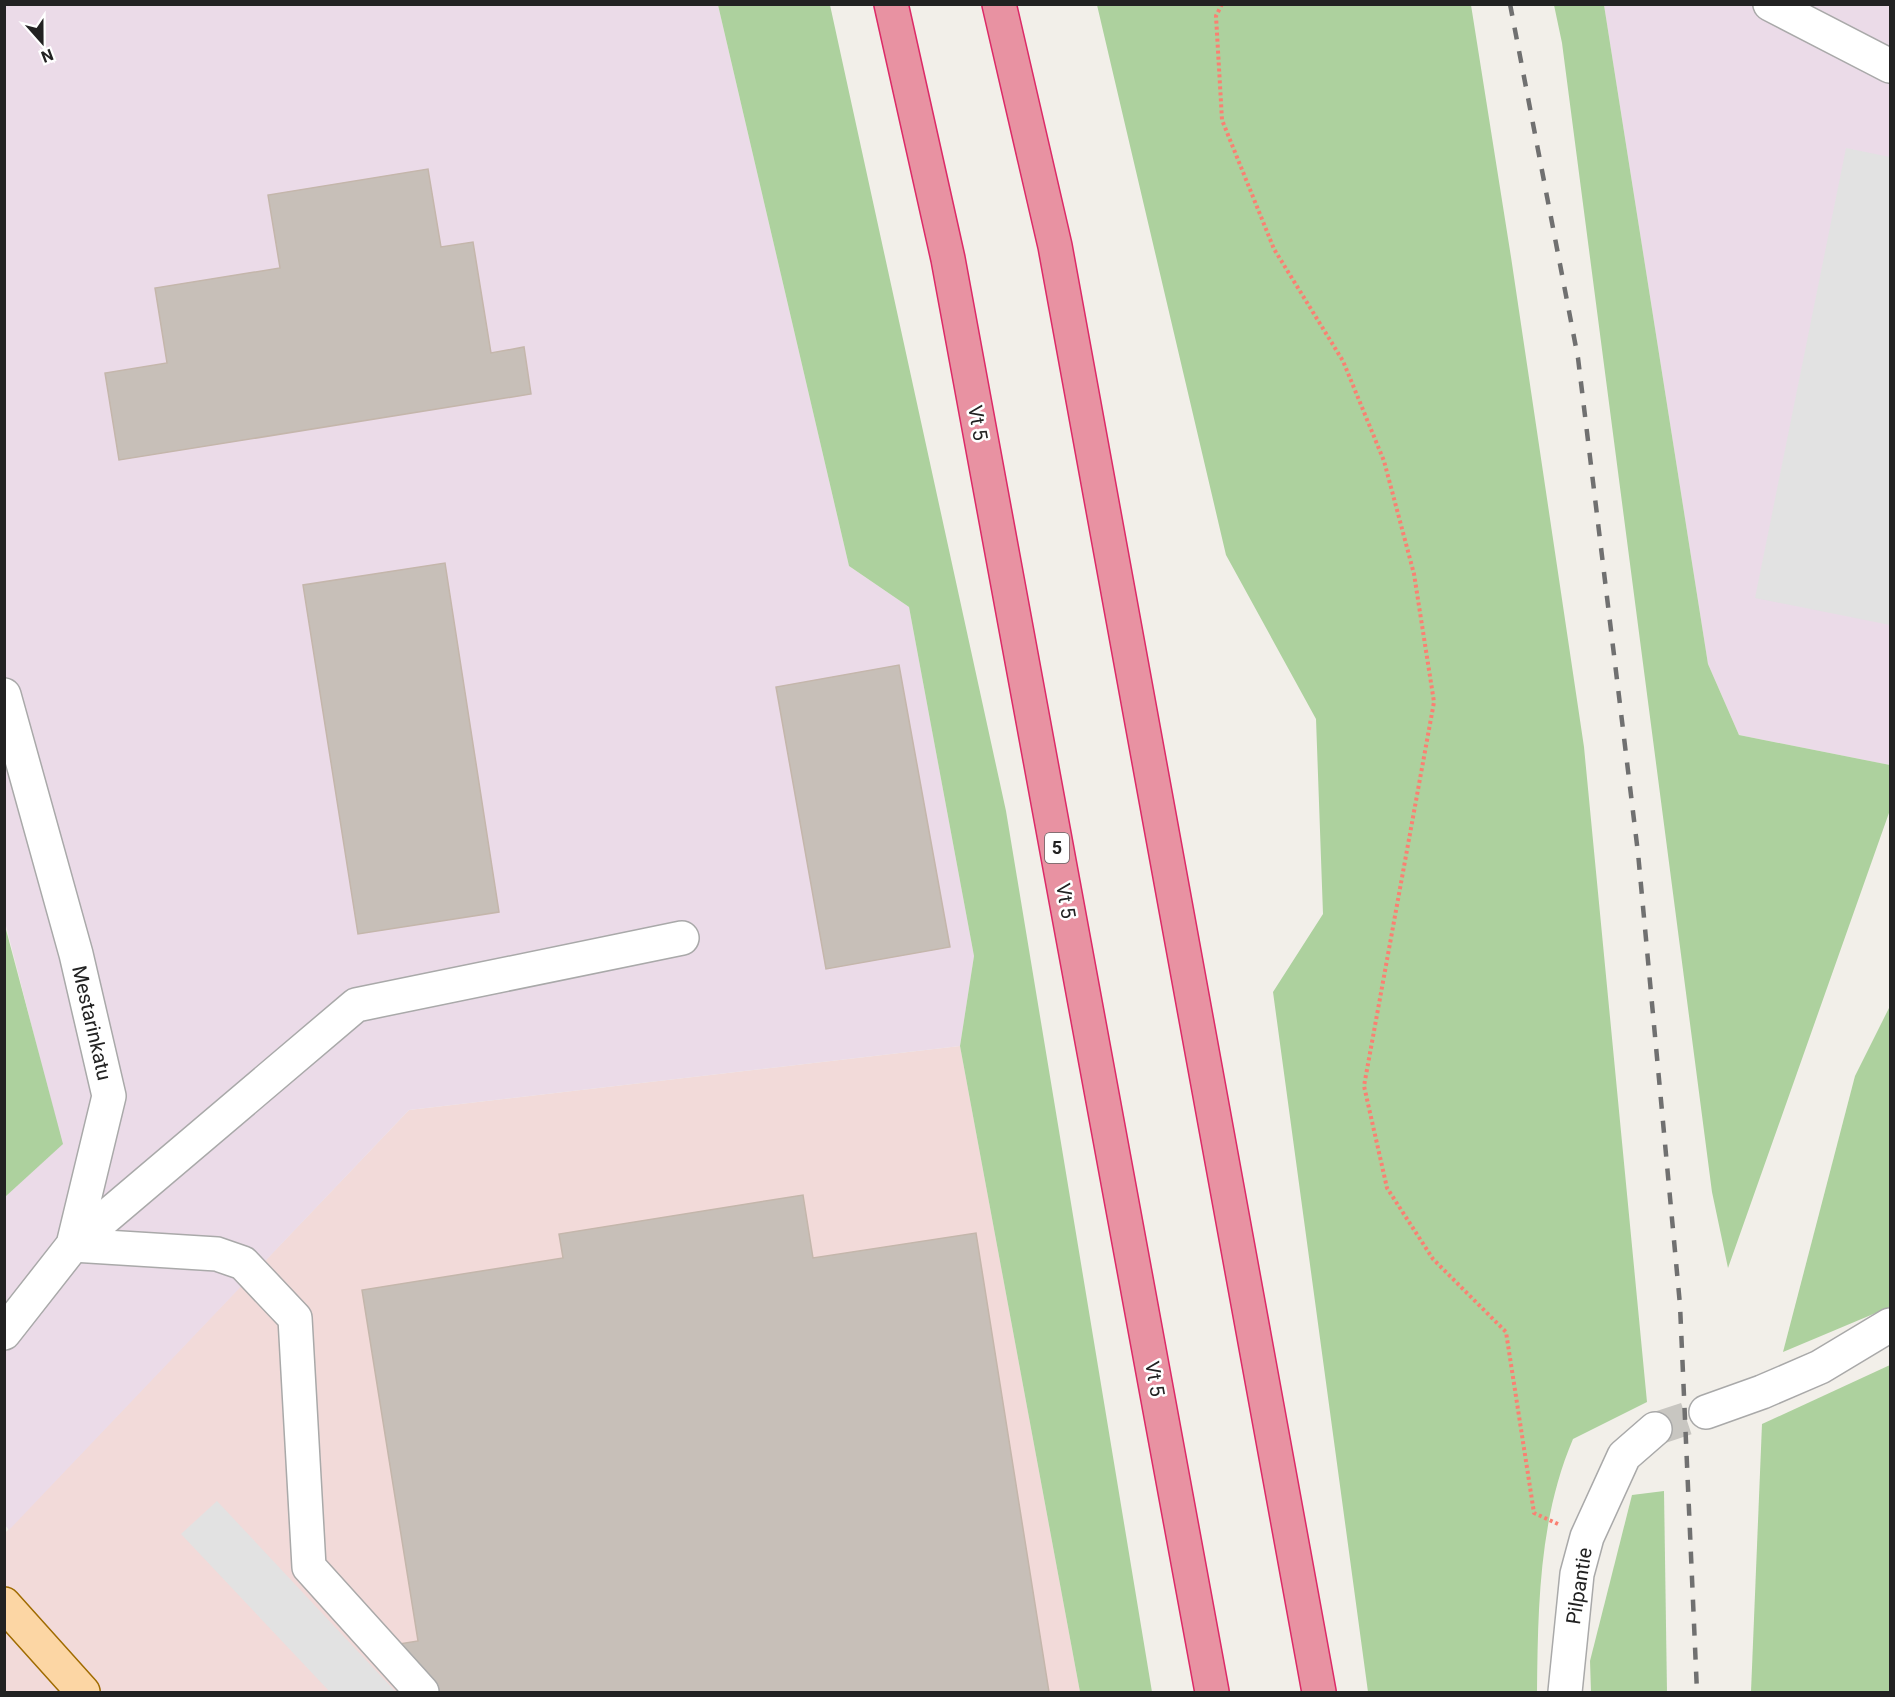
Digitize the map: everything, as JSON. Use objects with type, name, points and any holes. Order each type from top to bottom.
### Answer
[{"type":"highway","name":"Vt 5","points":[[891,4],[950,270],[1212,1692]]},
{"type":"highway","points":[[999,4],[1055,246],[1319,1692]]},
{"type":"main road","points":[[4,1604],[83,1692]]},
{"type":"street","points":[[1770,4],[1890,66]]},
{"type":"street","name":"Mestarinkatu","points":[[4,695],[76,954],[109,1096],[73,1245],[4,1333]]},
{"type":"street","points":[[73,1245],[356,1005],[682,938]]},
{"type":"street","points":[[73,1245],[217,1254],[243,1263],[295,1318],[309,1567],[422,1692]]},
{"type":"street","points":[[1706,1412],[1762,1392],[1820,1367],[1890,1325]]},
{"type":"street","name":"Pilpantie","points":[[1565,1692],[1577,1574],[1587,1537],[1624,1456],[1655,1429]]},
{"type":"path","points":[[1222,4],[1216,16],[1222,120],[1274,249],[1342,361],[1384,461],[1414,574],[1434,702],[1364,1086],[1387,1188],[1433,1259],[1506,1332],[1534,1513],[1587,1537]]},
{"type":"shaded area","points":[[4,5],[718,5],[849,566],[909,607],[974,956],[960,1046],[409,1110],[9,1530],[4,1524],[5,1197],[62,1144],[5,922]]},
{"type":"shaded area","points":[[1604,5],[1890,5],[1890,765],[1739,735],[1708,664]]},
{"type":"shaded area","points":[[1846,148],[1890,157],[1890,625],[1755,598]]},
{"type":"shaded area","points":[[960,1046],[1080,1692],[5,1692],[4,1534],[409,1110]]},
{"type":"shaded area","points":[[217,1501],[396,1692],[330,1692],[181,1534]]},
{"type":"green space","points":[[718,5],[830,5],[1006,811],[1152,1692],[1080,1692],[960,1046],[974,956],[909,607],[849,566]]},
{"type":"green space","points":[[1097,5],[1471,5],[1584,747],[1647,1402],[1573,1439],[1553,1500],[1547,1532],[1538,1627],[1537,1692],[1368,1692],[1273,992],[1323,914],[1316,719],[1226,555]]},
{"type":"green space","points":[[1554,5],[1604,5],[1708,664],[1739,735],[1890,765],[1890,810],[1728,1268],[1712,1192],[1562,43]]},
{"type":"green space","points":[[4,922],[63,1144],[5,1197],[4,1197]]},
{"type":"green space","points":[[1890,1006],[1890,1307],[1783,1352],[1855,1076]]},
{"type":"green space","points":[[1890,1365],[1890,1692],[1751,1692],[1762,1424]]},
{"type":"green space","points":[[1664,1491],[1667,1692],[1591,1692],[1590,1661],[1632,1495]]},
{"type":"building","points":[[428,169],[441,247],[473,242],[491,353],[524,347],[531,394],[119,460],[105,373],[167,363],[155,288],[280,268],[268,195]]},
{"type":"building","points":[[445,563],[499,912],[358,934],[303,585]]},
{"type":"building","points":[[899,665],[950,947],[826,969],[776,687]]},
{"type":"building","points":[[803,1195],[813,1258],[976,1233],[1049,1692],[435,1692],[393,1645],[418,1641],[362,1290],[563,1258],[559,1234]]},
{"type":"tunnel","points":[[1655,1429],[1706,1412]]},
{"type":"railway","points":[[1510,4],[1578,358],[1638,853],[1680,1305],[1697,1692]]}]
